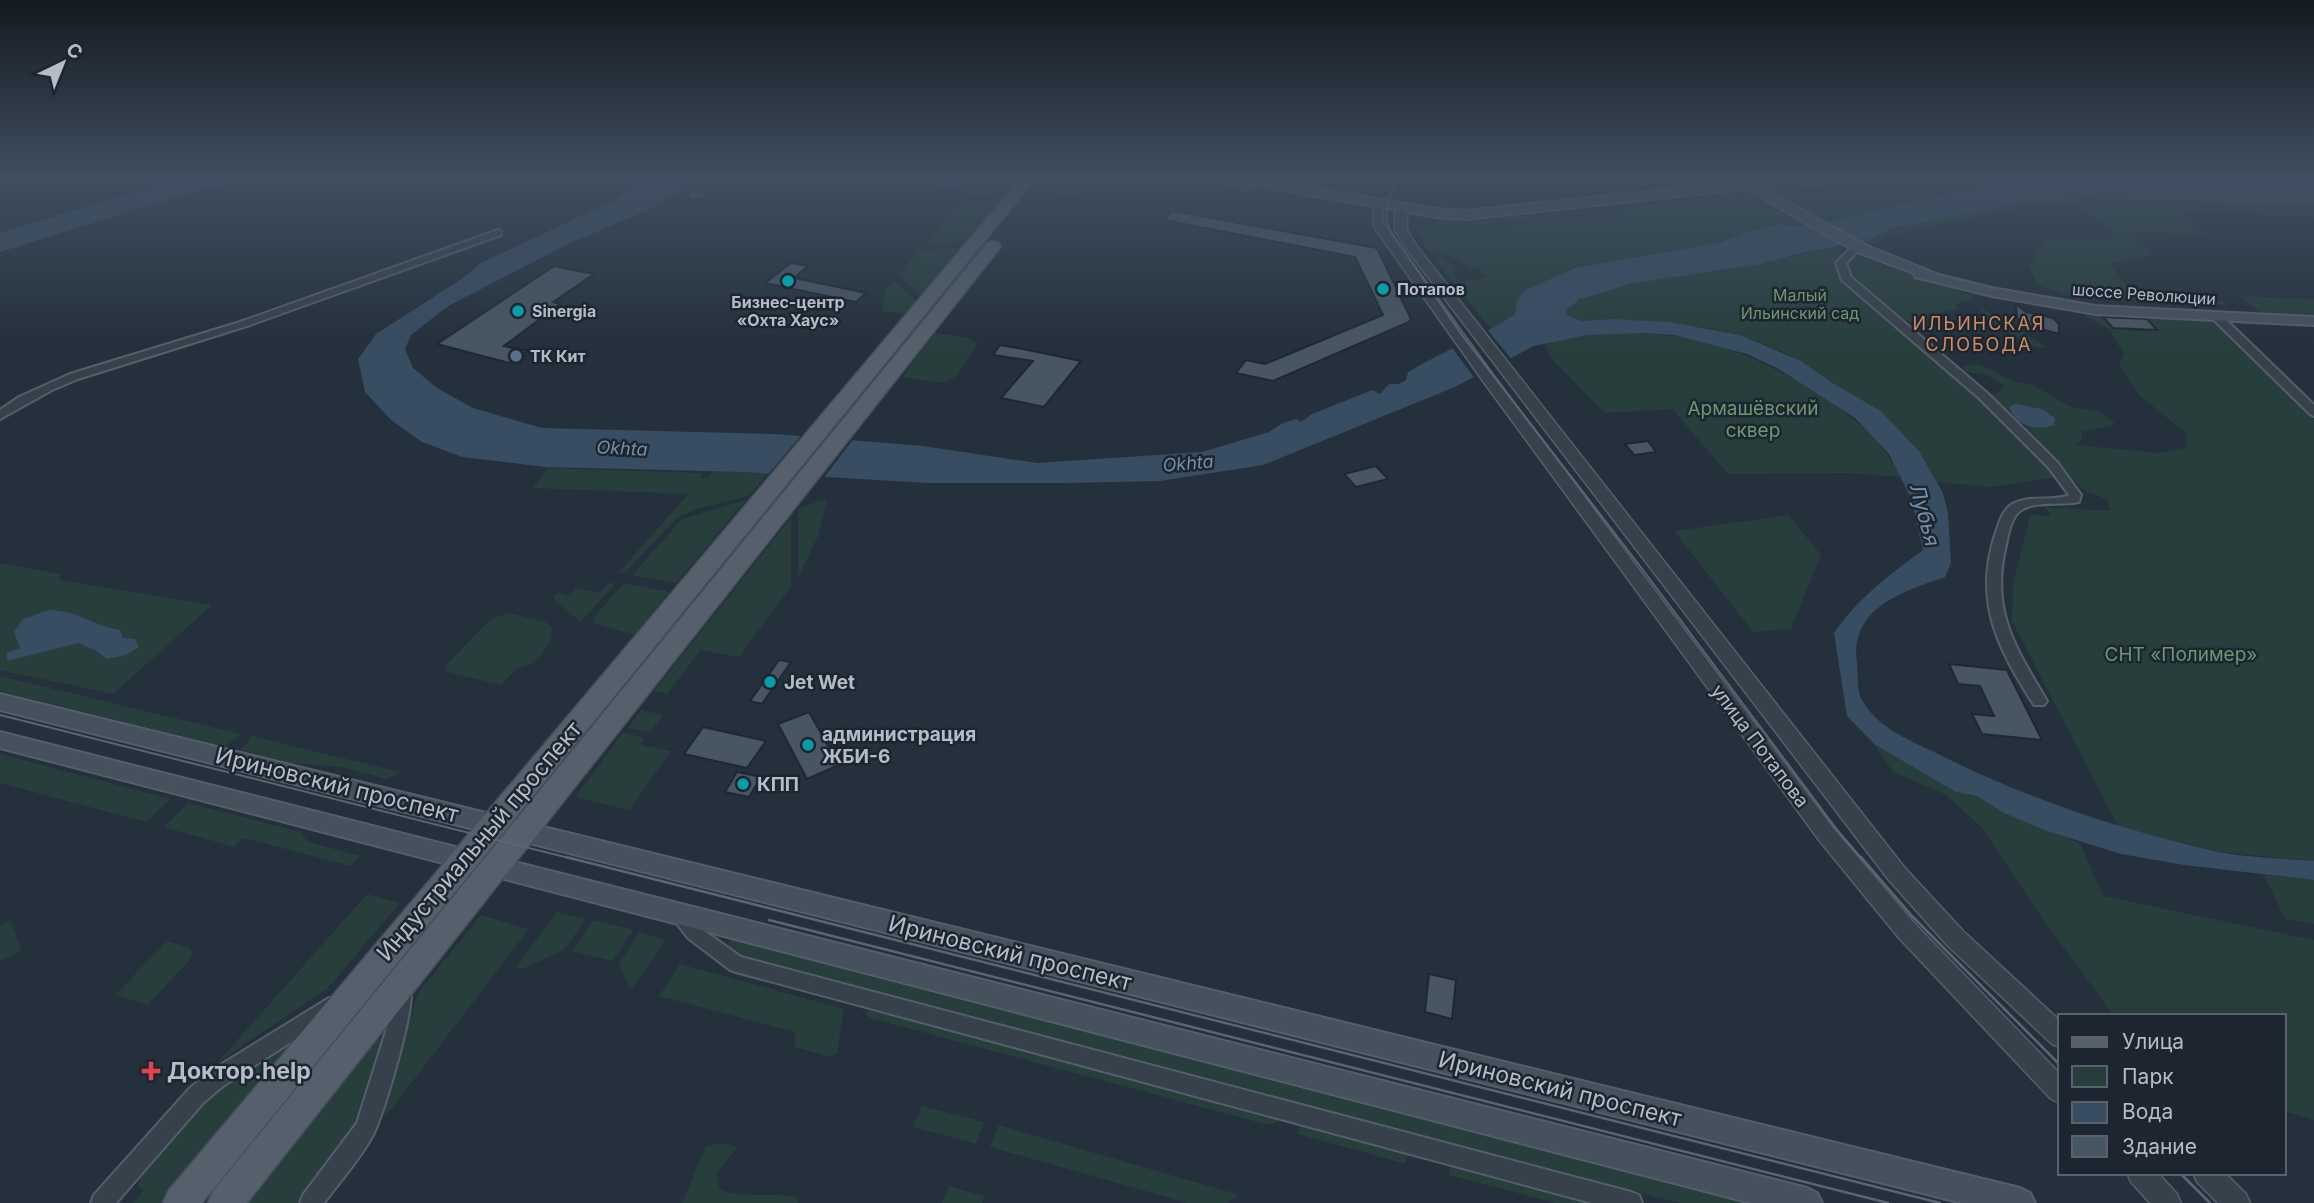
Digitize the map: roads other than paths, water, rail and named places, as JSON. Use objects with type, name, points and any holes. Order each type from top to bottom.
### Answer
[{"type":"main road","points":[[792,479],[993,234]]},
{"type":"main road","name":"шоссе Революции","points":[[1830,234],[1852,247],[1917,273],[1992,292],[2074,307],[2314,321]]},
{"type":"main road","name":"Индустриальный проспект","points":[[180,1203],[494,824],[792,479]]},
{"type":"main road","name":"Индустриальный проспект","points":[[225,1203],[494,867],[792,479]]},
{"type":"main road","name":"Ириновский проспект","points":[[0,702],[2020,1203]]},
{"type":"main road","name":"Ириновский проспект","points":[[0,740],[1807,1203]]},
{"type":"street","points":[[0,415],[32,394],[69,379],[294,307],[495,234]]},
{"type":"street","points":[[1385,234],[1458,337],[1497,374]]},
{"type":"street","points":[[1403,234],[1474,330],[1497,374]]},
{"type":"street","points":[[1852,247],[1841,263],[1846,278],[1933,349],[2005,415],[2061,474],[2075,495],[2074,499],[2067,501],[2024,505],[2014,510],[2008,517],[1993,565],[1993,608],[2019,672],[2039,701]]},
{"type":"street","points":[[2216,316],[2314,412]]},
{"type":"street","name":"улица Потапова","points":[[1497,374],[1896,873],[1955,937],[2058,1034]]},
{"type":"street","name":"улица Потапова","points":[[1497,374],[1759,746],[1870,888],[1931,957],[2058,1089]]},
{"type":"street","points":[[678,914],[694,933],[736,964],[1631,1203]]},
{"type":"street","points":[[312,1203],[354,1146],[370,1119],[396,1031],[405,979]]},
{"type":"street","points":[[102,1203],[206,1088],[357,990]]},
{"type":"street","points":[[2142,1175],[2168,1203]]},
{"type":"street","points":[[2208,1175],[2237,1203]]},
{"type":"water","points":[[0,234],[57,234],[0,252]]},
{"type":"water","points":[[542,234],[591,234],[448,306],[411,335],[405,349],[413,368],[437,388],[473,408],[542,428],[776,434],[923,446],[1037,463],[1202,452],[1269,432],[1296,419],[1301,422],[1312,414],[1372,390],[1380,394],[1389,384],[1399,384],[1406,380],[1408,372],[1515,314],[1517,300],[1525,290],[1575,268],[1722,242],[1742,234],[1880,234],[1865,241],[1757,265],[1633,283],[1580,299],[1566,310],[1567,315],[1582,321],[1613,319],[1669,322],[1740,335],[1801,361],[1881,411],[1919,451],[1943,493],[1948,513],[1951,563],[1945,577],[1896,596],[1870,616],[1861,629],[1857,645],[1859,693],[1868,709],[1882,723],[1907,739],[1968,769],[2109,823],[2219,852],[2314,861],[2314,880],[2184,865],[2121,854],[2047,831],[2004,813],[1977,796],[1956,792],[1874,744],[1847,716],[1834,633],[1864,598],[1923,550],[1911,498],[1889,454],[1855,418],[1777,368],[1747,354],[1674,335],[1644,333],[1587,335],[1534,346],[1455,387],[1263,465],[1160,481],[928,483],[743,472],[546,467],[462,457],[422,442],[391,420],[365,392],[358,359],[376,334],[463,278],[481,263]]},
{"type":"water","points":[[2015,404],[2042,409],[2055,418],[2054,425],[2040,428],[2027,426],[2012,414],[2009,407]]},
{"type":"water","points":[[48,610],[77,615],[120,630],[123,638],[135,639],[139,647],[126,655],[107,659],[78,643],[7,661],[7,653],[20,648],[14,632],[22,620]]},
{"type":"tram line","points":[[1393,234],[1462,335],[1862,859]]},
{"type":"tram line","points":[[0,715],[573,859]]},
{"type":"tram line","points":[[566,857],[1940,1203]]},
{"type":"tram line","points":[[1861,857],[1912,916],[2058,1063]]},
{"type":"tram line","points":[[769,920],[1888,1203]]},
{"type":"tram line","points":[[2182,1175],[2210,1203]]},
{"type":"place","name":"Бизнес-центр «Охта Хаус»","points":[[788,281]]},
{"type":"place","name":"Потапов","points":[[1383,289]]},
{"type":"place","name":"Sinergia","points":[[518,311]]},
{"type":"place","name":"ТК Кит","points":[[516,356]]},
{"type":"place","name":"Jet Wet","points":[[770,682]]},
{"type":"place","name":"администрация ЖБИ-6","points":[[808,745]]},
{"type":"place","name":"КПП","points":[[743,784]]},
{"type":"place","name":"Доктор.help","points":[[151,1071]]},
{"type":"district","name":"ИЛЬИНСКАЯ СЛОБОДА","points":[[1979,333]]},
{"type":"park label","name":"Малый Ильинский сад","points":[[1800,304]]},
{"type":"park label","name":"Армашёвский сквер","points":[[1753,419]]},
{"type":"park label","name":"СНТ «Полимер»","points":[[2181,654]]},
{"type":"water label","name":"Okhta","points":[[622,448]]},
{"type":"water label","name":"Okhta","points":[[1188,463]]},
{"type":"water label","name":"Лубья","points":[[1925,515]]}]
